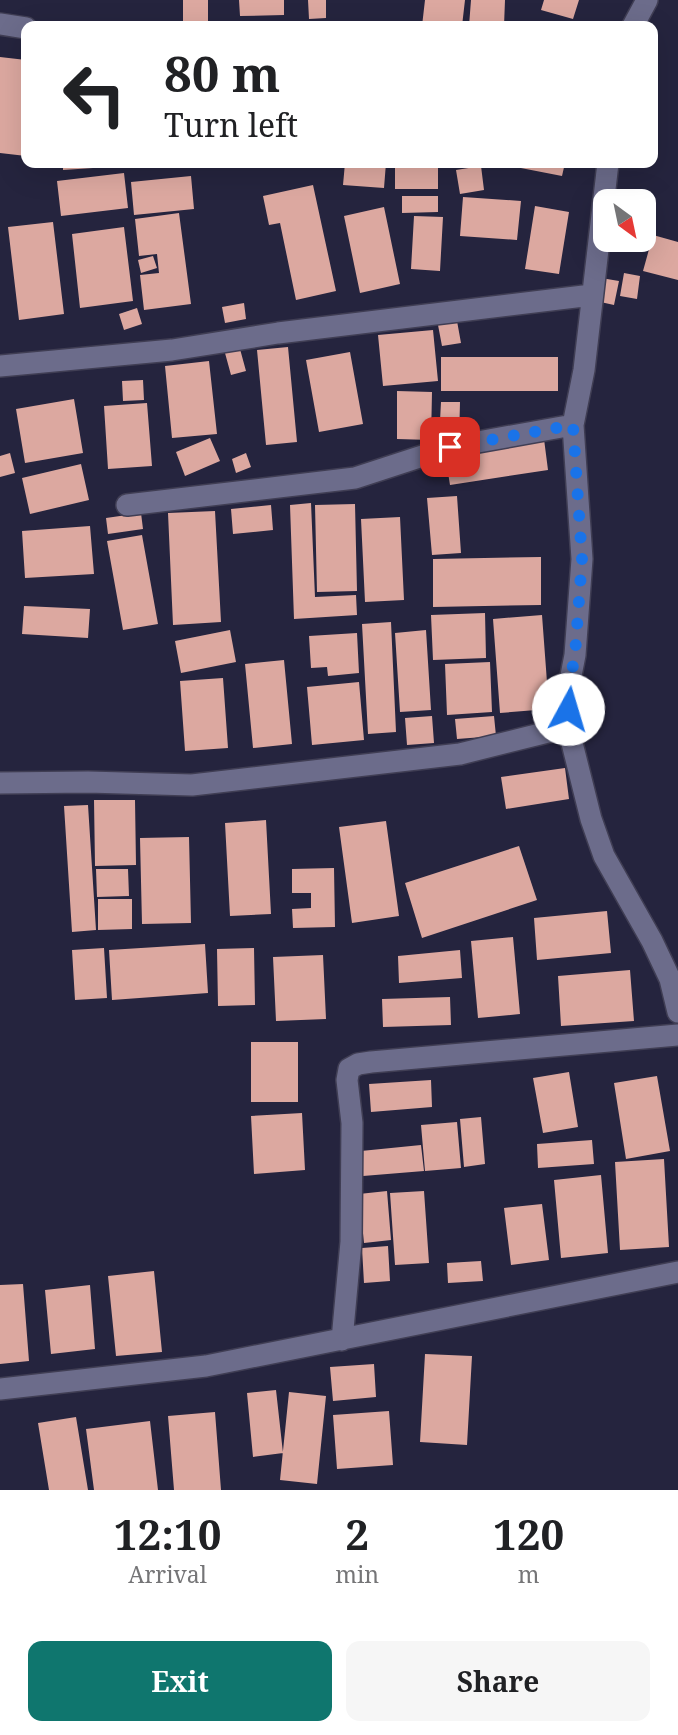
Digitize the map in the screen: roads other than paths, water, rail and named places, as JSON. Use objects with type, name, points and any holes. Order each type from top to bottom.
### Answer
[{"type":"street","points":[[636,21],[648,0]]},
{"type":"street","points":[[0,24],[21,26]]},
{"type":"street","points":[[607,168],[584,370],[573,425],[582,559],[575,655],[568,691],[568,727],[591,819],[604,856],[652,941],[670,979],[678,1012]]},
{"type":"street","points":[[0,366],[172,350],[278,333],[592,295]]},
{"type":"street","points":[[127,505],[355,478],[450,447],[573,425]]},
{"type":"street","points":[[0,783],[192,785],[460,754],[568,727]]},
{"type":"street","points":[[342,1340],[351,1242],[352,1123],[347,1080],[349,1069],[371,1062],[678,1035]]},
{"type":"street","points":[[0,1389],[206,1366],[678,1272]]}]
